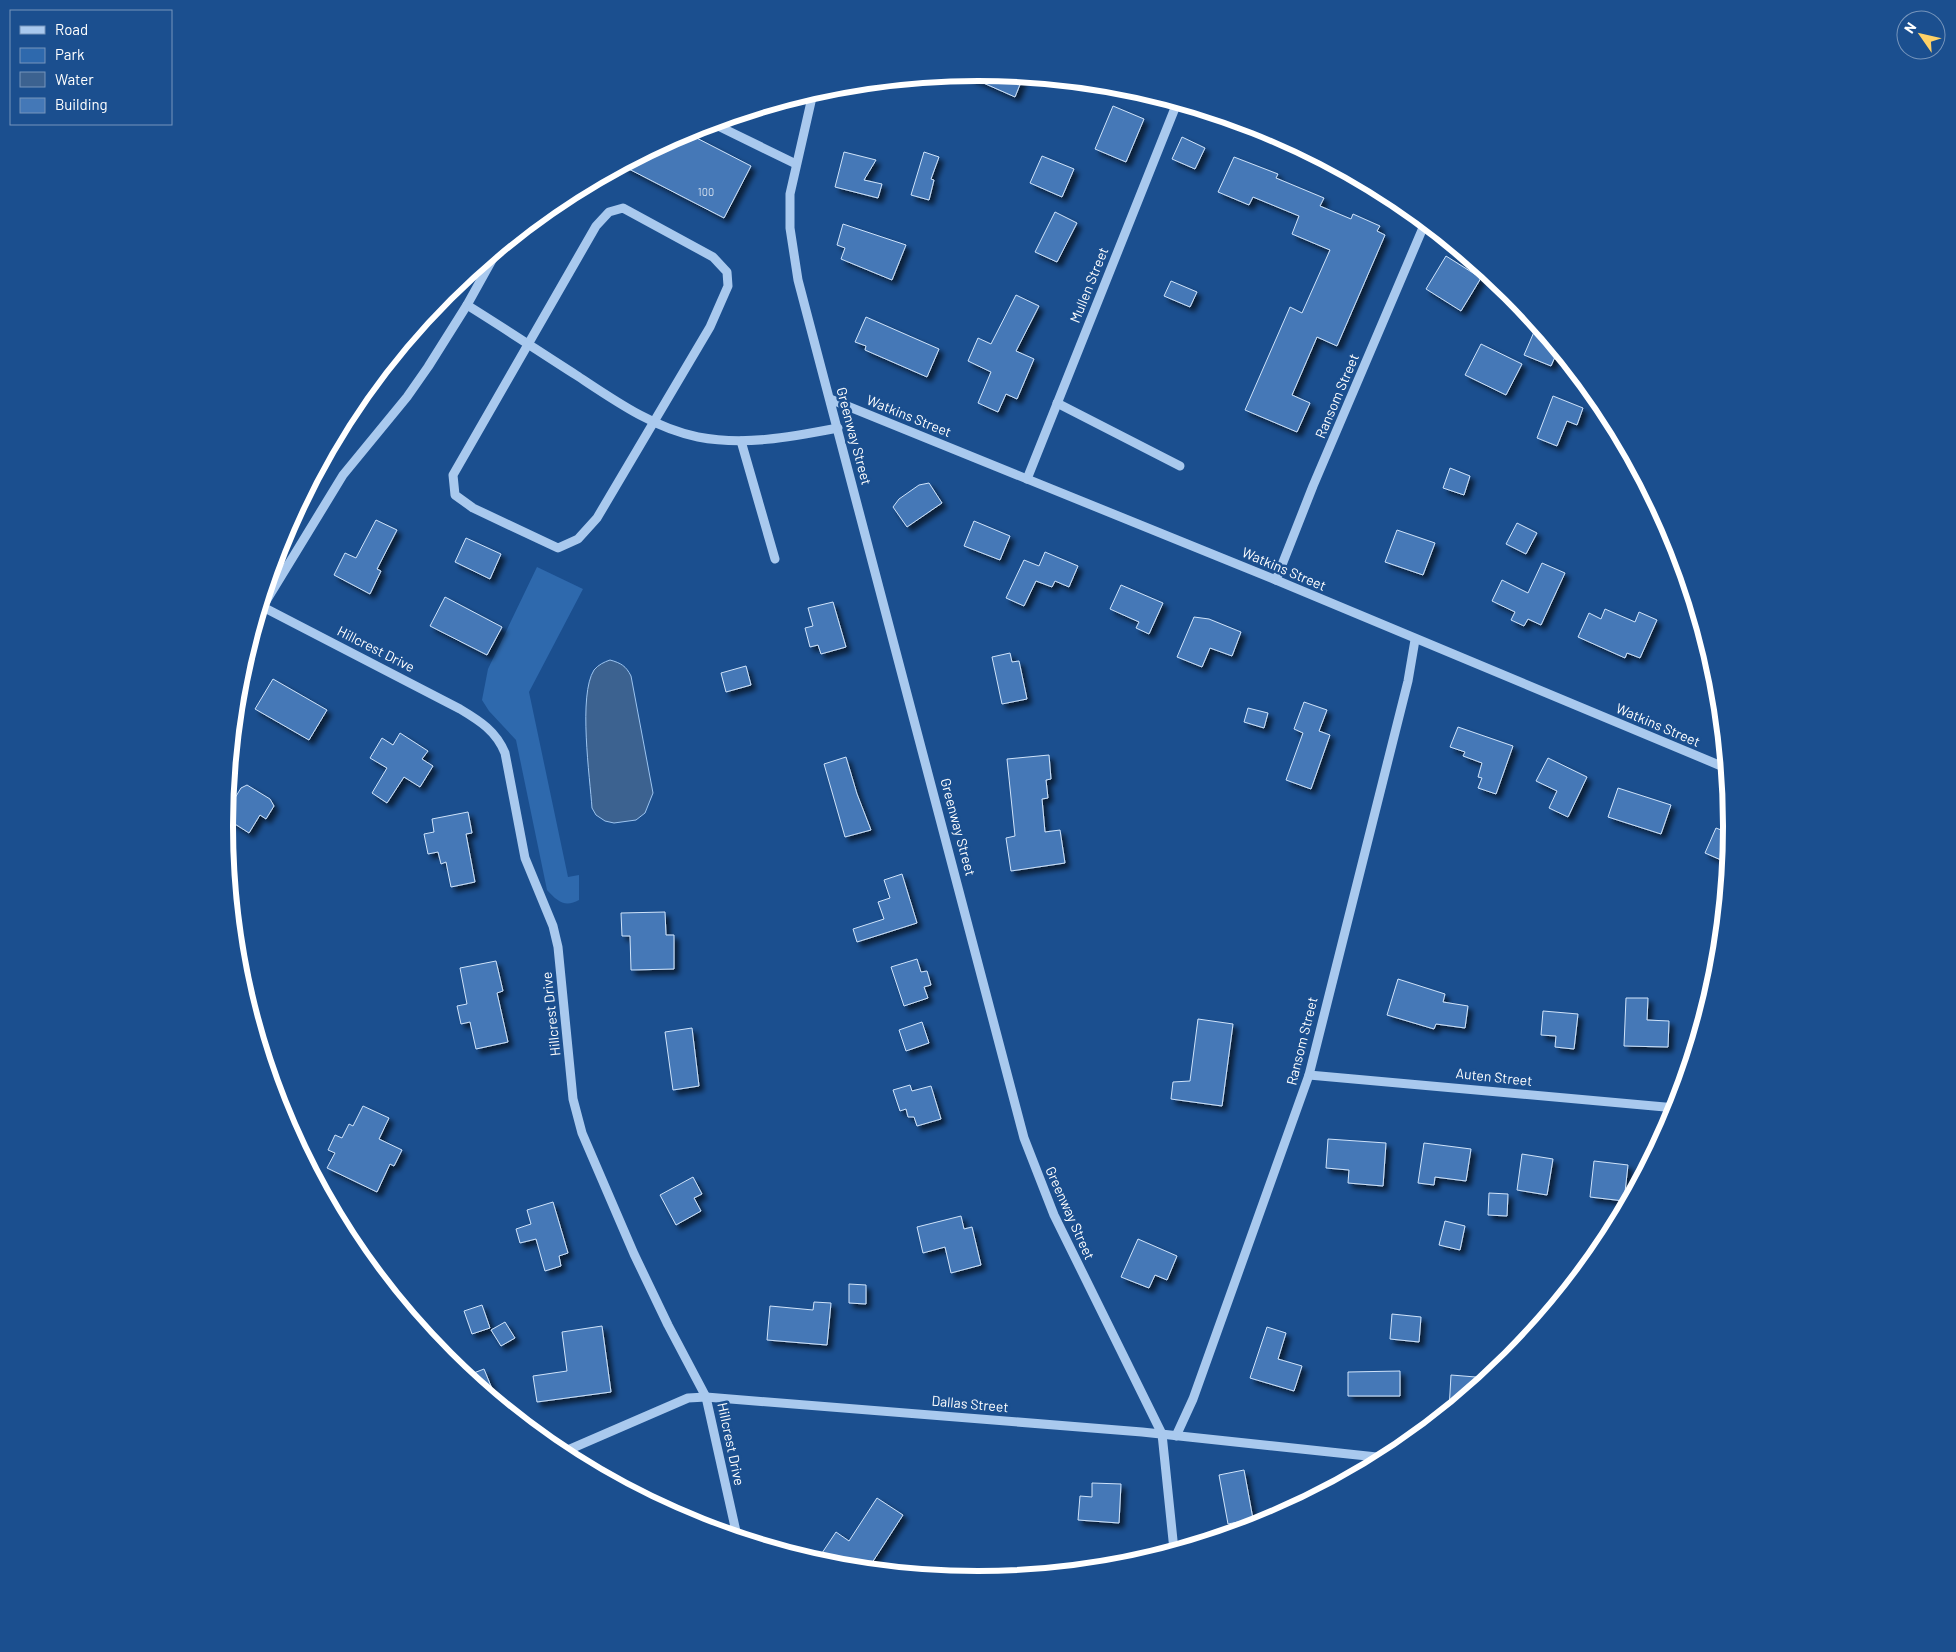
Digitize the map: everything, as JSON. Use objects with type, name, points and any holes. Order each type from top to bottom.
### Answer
[{"type":"street","name":"Greenway Street","points":[[811,101],[790,194],[792,247],[798,280],[1024,1138],[1054,1215],[1162,1434],[1173,1544]]},
{"type":"street","name":"Mullen Street","points":[[1027,479],[1175,108]]},
{"type":"street","points":[[721,128],[796,164]]},
{"type":"street","points":[[623,208],[713,257],[727,272],[728,286],[710,327],[655,422],[598,518],[578,539],[558,548],[473,508],[455,495],[453,475],[596,226],[609,212],[623,208]]},
{"type":"street","name":"Ransom Street","points":[[1276,580],[1313,486],[1422,229]]},
{"type":"street","points":[[272,590],[343,475],[407,397],[467,305],[490,264]]},
{"type":"street","points":[[467,305],[613,399],[671,430],[698,437],[741,441],[775,440],[838,428]]},
{"type":"street","name":"Watkins Street","points":[[830,399],[1276,580],[1415,640],[1720,765]]},
{"type":"street","points":[[1057,403],[1180,466]]},
{"type":"street","points":[[741,441],[775,559]]},
{"type":"street","name":"Hillcrest Drive","points":[[266,610],[460,709],[480,721],[495,734],[501,743],[505,753],[525,858],[555,933],[573,1099],[582,1133],[634,1254],[706,1397],[736,1530]]},
{"type":"street","name":"Ransom Street","points":[[1176,1436],[1194,1399],[1309,1075],[1408,681],[1415,640]]},
{"type":"street","name":"Auten Street","points":[[1309,1075],[1667,1107]]},
{"type":"street","name":"Dallas Street","points":[[570,1449],[688,1398],[706,1397],[1162,1434],[1373,1457]]},
{"type":"green space","points":[[537,567],[583,589],[529,692],[568,877],[579,875],[579,900],[570,903],[558,900],[547,890],[516,740],[489,711],[482,700],[488,669]]},
{"type":"water","points":[[610,660],[623,665],[631,676],[653,793],[645,813],[636,820],[614,823],[605,821],[596,815],[592,808],[586,737],[589,682],[594,670]]},
{"type":"building","points":[[979,81],[1021,83],[1015,97]]},
{"type":"building","points":[[1113,106],[1144,119],[1126,162],[1095,149]]},
{"type":"building","points":[[695,137],[751,166],[724,218],[629,169]]},
{"type":"building","points":[[1182,137],[1205,148],[1195,169],[1172,159]]},
{"type":"building","points":[[844,152],[876,160],[864,180],[882,184],[878,198],[835,187]]},
{"type":"building","points":[[924,152],[939,157],[931,179],[934,180],[929,200],[911,195]]},
{"type":"building","points":[[1042,156],[1074,169],[1062,197],[1030,183]]},
{"type":"building","points":[[1234,157],[1278,174],[1276,178],[1324,198],[1320,206],[1351,219],[1353,214],[1380,226],[1377,231],[1385,235],[1337,346],[1317,337],[1292,395],[1310,403],[1297,432],[1245,410],[1290,307],[1302,313],[1330,250],[1292,234],[1299,216],[1253,197],[1249,205],[1218,192]]},
{"type":"building","points":[[1055,212],[1077,223],[1057,262],[1035,252]]},
{"type":"building","points":[[843,224],[906,245],[892,280],[841,259],[845,248],[837,245]]},
{"type":"building","points":[[1446,256],[1481,278],[1461,311],[1426,289]]},
{"type":"building","points":[[1171,281],[1197,292],[1190,307],[1164,296]]},
{"type":"building","points":[[1016,295],[1039,306],[1016,351],[1034,359],[1017,399],[1006,394],[998,412],[978,403],[991,372],[968,361],[978,338],[991,344]]},
{"type":"building","points":[[866,317],[939,349],[927,377],[865,350],[866,346],[855,342]]},
{"type":"building","points":[[1534,331],[1555,356],[1551,366],[1524,355]]},
{"type":"building","points":[[1481,344],[1522,364],[1506,395],[1465,375]]},
{"type":"building","points":[[1553,396],[1583,408],[1577,425],[1567,421],[1557,446],[1537,438]]},
{"type":"building","points":[[1450,468],[1470,476],[1464,495],[1443,488]]},
{"type":"building","points":[[929,483],[942,503],[907,527],[893,507],[899,499],[919,485]]},
{"type":"building","points":[[376,520],[397,530],[377,569],[381,571],[370,594],[334,575],[345,553],[356,558]]},
{"type":"building","points":[[974,521],[1010,536],[1000,560],[964,546]]},
{"type":"building","points":[[1517,523],[1537,533],[1526,554],[1506,544]]},
{"type":"building","points":[[1397,530],[1435,543],[1423,575],[1385,562]]},
{"type":"building","points":[[466,538],[501,554],[490,579],[455,562]]},
{"type":"building","points":[[1045,552],[1078,566],[1069,587],[1055,581],[1052,587],[1036,581],[1024,606],[1006,598],[1024,560],[1039,566]]},
{"type":"building","points":[[1542,563],[1565,573],[1541,625],[1528,619],[1524,626],[1511,620],[1515,612],[1492,601],[1502,580],[1528,593]]},
{"type":"building","points":[[1121,585],[1163,603],[1149,634],[1136,628],[1139,622],[1110,609]]},
{"type":"building","points":[[445,597],[502,627],[487,655],[430,626]]},
{"type":"building","points":[[833,602],[846,647],[821,654],[818,645],[810,647],[805,628],[813,626],[808,608]]},
{"type":"building","points":[[1605,609],[1635,622],[1639,612],[1657,620],[1640,658],[1627,653],[1625,658],[1578,637],[1589,613],[1601,619]]},
{"type":"building","points":[[1194,617],[1209,619],[1241,632],[1232,656],[1210,648],[1202,667],[1177,657]]},
{"type":"building","points":[[1010,653],[1012,662],[1019,661],[1027,699],[1002,704],[992,657]]},
{"type":"building","points":[[746,666],[751,685],[726,692],[721,673]]},
{"type":"building","points":[[273,679],[327,710],[309,740],[255,709]]},
{"type":"building","points":[[1304,702],[1327,710],[1319,731],[1330,735],[1311,789],[1286,780],[1303,733],[1294,729]]},
{"type":"building","points":[[1248,708],[1268,713],[1264,728],[1244,722]]},
{"type":"building","points":[[1458,727],[1513,746],[1496,794],[1478,788],[1482,778],[1478,777],[1482,763],[1463,756],[1465,752],[1450,747]]},
{"type":"building","points":[[400,733],[428,751],[422,759],[433,766],[420,787],[404,777],[387,803],[372,793],[387,768],[370,758],[382,738],[393,745]]},
{"type":"building","points":[[1049,755],[1051,779],[1046,780],[1048,798],[1042,799],[1045,832],[1060,830],[1065,863],[1011,871],[1006,838],[1015,836],[1007,759]]},
{"type":"building","points":[[846,757],[857,794],[871,830],[845,837],[824,764]]},
{"type":"building","points":[[1548,758],[1587,777],[1568,817],[1549,808],[1557,791],[1536,781]]},
{"type":"building","points":[[247,785],[270,799],[274,806],[266,819],[260,815],[249,833],[233,823],[234,799],[241,788]]},
{"type":"building","points":[[1618,788],[1671,805],[1661,834],[1608,817]]},
{"type":"building","points":[[468,812],[472,833],[466,834],[475,882],[451,887],[446,862],[441,864],[438,852],[428,854],[424,834],[434,832],[432,819]]},
{"type":"building","points":[[1716,828],[1723,831],[1722,860],[1705,853]]},
{"type":"building","points":[[902,874],[917,923],[857,942],[853,929],[884,919],[878,902],[890,898],[884,880]]},
{"type":"building","points":[[665,912],[666,935],[674,935],[674,969],[631,970],[630,936],[622,936],[621,913]]},
{"type":"building","points":[[917,959],[921,972],[927,971],[931,985],[924,987],[928,998],[904,1006],[891,967]]},
{"type":"building","points":[[496,961],[503,991],[497,993],[508,1042],[476,1049],[470,1022],[461,1024],[457,1006],[467,1004],[460,968]]},
{"type":"building","points":[[1398,979],[1445,994],[1443,1002],[1468,1006],[1465,1028],[1436,1024],[1434,1029],[1387,1015]]},
{"type":"building","points":[[1626,998],[1648,998],[1647,1020],[1669,1021],[1668,1047],[1624,1046]]},
{"type":"building","points":[[1543,1011],[1578,1014],[1574,1049],[1555,1047],[1556,1036],[1541,1035]]},
{"type":"building","points":[[1198,1019],[1233,1024],[1222,1106],[1171,1099],[1173,1082],[1190,1081]]},
{"type":"building","points":[[922,1022],[929,1043],[906,1051],[899,1030]]},
{"type":"building","points":[[692,1028],[699,1086],[673,1090],[665,1032]]},
{"type":"building","points":[[910,1085],[912,1091],[931,1086],[941,1119],[917,1126],[914,1117],[908,1117],[906,1109],[900,1111],[893,1090]]},
{"type":"building","points":[[363,1106],[389,1118],[379,1139],[402,1150],[394,1166],[390,1164],[377,1192],[327,1168],[335,1153],[328,1150],[335,1135],[342,1138],[349,1124],[353,1126]]},
{"type":"building","points":[[1328,1139],[1386,1143],[1383,1186],[1348,1183],[1349,1170],[1326,1168]]},
{"type":"building","points":[[1424,1143],[1471,1149],[1466,1181],[1435,1177],[1434,1185],[1418,1183]]},
{"type":"building","points":[[1522,1154],[1553,1159],[1547,1195],[1517,1190]]},
{"type":"building","points":[[1594,1161],[1628,1165],[1625,1195],[1621,1201],[1590,1197]]},
{"type":"building","points":[[693,1177],[702,1194],[694,1198],[701,1211],[676,1225],[660,1195]]},
{"type":"building","points":[[1489,1193],[1508,1194],[1507,1216],[1488,1215]]},
{"type":"building","points":[[553,1202],[568,1253],[559,1256],[561,1266],[545,1271],[536,1239],[520,1243],[516,1229],[531,1224],[527,1210]]},
{"type":"building","points":[[961,1216],[964,1229],[972,1227],[981,1265],[951,1273],[945,1247],[923,1253],[917,1227]]},
{"type":"building","points":[[1445,1221],[1465,1226],[1460,1250],[1439,1245]]},
{"type":"building","points":[[1138,1239],[1177,1256],[1167,1280],[1155,1275],[1149,1288],[1121,1277]]},
{"type":"building","points":[[849,1284],[866,1285],[866,1304],[849,1303]]},
{"type":"building","points":[[814,1302],[831,1303],[827,1345],[767,1340],[770,1306],[813,1310]]},
{"type":"building","points":[[482,1305],[490,1328],[472,1334],[464,1311]]},
{"type":"building","points":[[1392,1314],[1421,1317],[1419,1342],[1390,1339]]},
{"type":"building","points":[[505,1322],[515,1338],[501,1346],[491,1330]]},
{"type":"building","points":[[602,1326],[611,1392],[537,1402],[533,1376],[567,1371],[562,1332]]},
{"type":"building","points":[[1267,1327],[1286,1333],[1278,1359],[1302,1366],[1294,1391],[1250,1378]]},
{"type":"building","points":[[484,1369],[493,1391],[487,1386],[473,1373]]},
{"type":"building","points":[[1400,1371],[1400,1396],[1348,1396],[1348,1372]]},
{"type":"building","points":[[1451,1375],[1479,1377],[1469,1386],[1449,1402]]},
{"type":"building","points":[[1244,1470],[1253,1518],[1228,1524],[1219,1475]]},
{"type":"building","points":[[1092,1483],[1121,1484],[1119,1523],[1078,1520],[1080,1496],[1092,1497]]},
{"type":"building","points":[[877,1498],[903,1515],[872,1563],[822,1553],[836,1532],[849,1541]]}]
